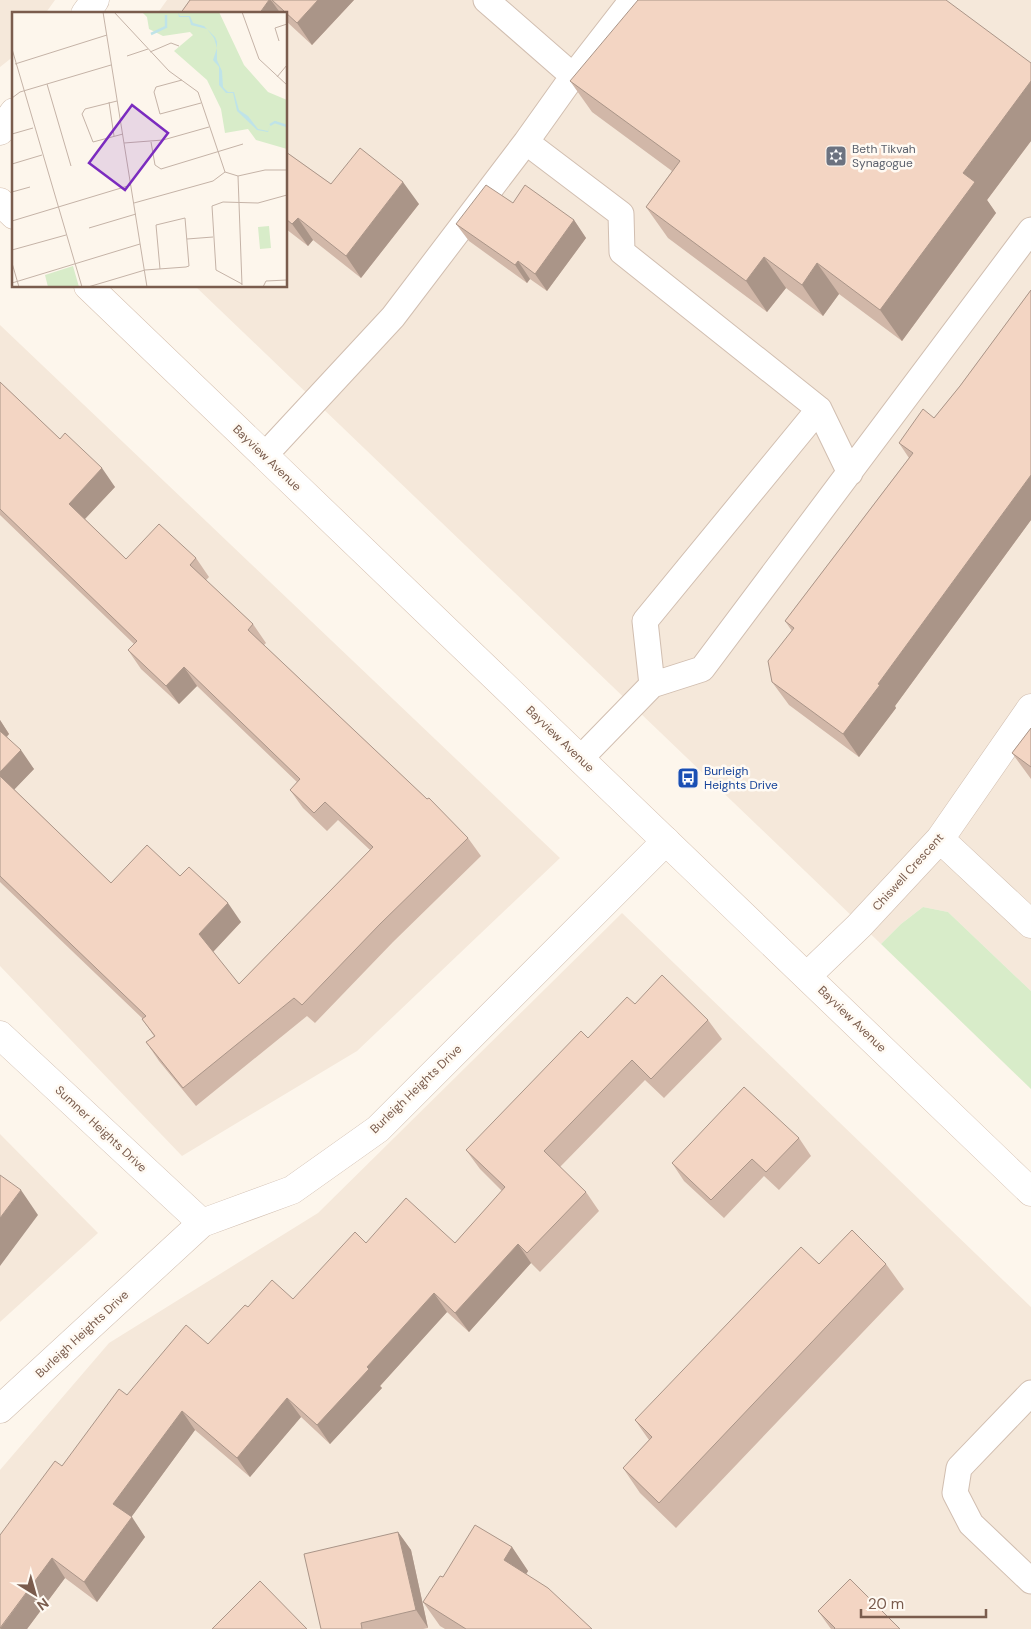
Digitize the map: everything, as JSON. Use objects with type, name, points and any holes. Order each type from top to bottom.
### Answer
[{"type":"street","points":[[86,12],[95,0]]},
{"type":"street","points":[[0,131],[12,115]]},
{"type":"street","points":[[0,202],[12,213]]},
{"type":"street","name":"Bayview Avenue","points":[[90,288],[1031,1192]]},
{"type":"street","name":"Chiswell Crescent","points":[[807,976],[859,926],[940,839],[1031,708]]},
{"type":"street","points":[[940,839],[1031,924]]},
{"type":"street","name":"Burleigh Heights Drive","points":[[0,1409],[202,1223],[292,1190],[378,1128],[666,841]]},
{"type":"street","name":"Sumner Heights Drive","points":[[0,1035],[202,1223]]},
{"type":"lane","points":[[486,0],[573,76]]},
{"type":"lane","points":[[264,456],[393,317],[632,0]]},
{"type":"lane","points":[[526,142],[621,214],[622,252],[819,409],[850,473]]},
{"type":"lane","points":[[580,759],[652,685],[702,669],[1031,230]]},
{"type":"lane","points":[[652,685],[645,621],[819,409]]},
{"type":"lane","points":[[1031,1393],[959,1468],[954,1493],[971,1524],[1031,1581]]},
{"type":"shaded area","points":[[0,0],[55,0],[46,12],[12,12],[12,58],[0,67]]},
{"type":"shaded area","points":[[167,0],[1031,0],[1031,991],[948,912],[923,907],[901,924],[881,944],[197,288],[288,288],[288,12],[158,12]]},
{"type":"shaded area","points":[[0,325],[560,858],[357,1051],[182,1156],[0,966]]},
{"type":"shaded area","points":[[622,913],[1031,1307],[1031,1629],[0,1629],[0,1470],[109,1343],[318,1213]]},
{"type":"shaded area","points":[[0,1134],[98,1233],[0,1322]]},
{"type":"green space","points":[[923,907],[948,912],[1031,991],[1031,1089],[881,944],[901,924]]},
{"type":"building","points":[[190,0],[269,0],[260,12],[181,12]]},
{"type":"building","points":[[272,0],[318,0],[297,23],[288,15],[288,12],[285,12]]},
{"type":"building","name":"Beth Tikvah Synagogue","points":[[638,0],[946,0],[1031,63],[1031,81],[963,173],[975,182],[880,310],[817,263],[802,285],[764,257],[746,281],[646,207],[680,161],[570,81]]},
{"type":"building","points":[[360,148],[403,182],[346,256],[298,218],[292,224],[288,221],[288,153],[331,184]]},
{"type":"building","points":[[486,185],[513,203],[525,185],[574,220],[535,274],[518,261],[515,265],[456,224]]},
{"type":"building","points":[[1031,290],[1031,475],[843,734],[772,682],[768,661],[794,628],[785,621],[913,453],[899,443],[923,409],[934,418]]},
{"type":"building","points":[[0,382],[60,439],[65,433],[102,468],[69,504],[126,559],[159,524],[196,558],[190,565],[253,624],[248,630],[427,799],[429,798],[468,838],[380,924],[302,1005],[294,998],[183,1088],[146,1042],[155,1036],[142,1019],[146,1016],[0,876],[0,776],[111,883],[147,845],[180,876],[189,867],[228,903],[199,934],[239,984],[373,847],[325,802],[314,813],[290,790],[300,779],[184,667],[166,686],[128,650],[137,641],[0,509]]},
{"type":"building","points":[[1031,728],[1031,767],[1012,753]]},
{"type":"building","points":[[0,731],[21,750],[0,772]]},
{"type":"building","points":[[662,975],[708,1020],[651,1079],[632,1060],[544,1151],[586,1192],[527,1253],[518,1244],[455,1313],[434,1293],[367,1367],[369,1369],[317,1425],[287,1398],[237,1458],[182,1411],[113,1504],[132,1517],[84,1582],[52,1558],[0,1628],[0,1535],[55,1461],[62,1466],[119,1389],[127,1395],[186,1325],[208,1344],[245,1305],[248,1307],[272,1280],[293,1299],[355,1232],[366,1243],[406,1198],[455,1243],[505,1187],[466,1150],[581,1031],[588,1038],[627,997],[635,1004]]},
{"type":"building","points":[[744,1087],[799,1138],[766,1172],[752,1159],[711,1200],[672,1163]]},
{"type":"building","points":[[0,1175],[21,1190],[0,1218]]},
{"type":"building","points":[[852,1230],[886,1264],[659,1503],[623,1468],[652,1437],[635,1420],[801,1247],[819,1264]]},
{"type":"building","points":[[475,1525],[512,1547],[504,1560],[548,1588],[592,1629],[466,1629],[423,1602],[440,1576],[443,1577]]},
{"type":"building","points":[[398,1532],[416,1610],[361,1623],[362,1629],[321,1629],[304,1554]]},
{"type":"building","points":[[850,1579],[900,1629],[834,1629],[818,1611]]},
{"type":"building","points":[[260,1581],[307,1629],[212,1629]]},
{"type":"place","name":"Beth Tikvah Synagogue","points":[[836,156]]},
{"type":"place","name":"Burleigh Heights Drive","points":[[688,778]]}]
